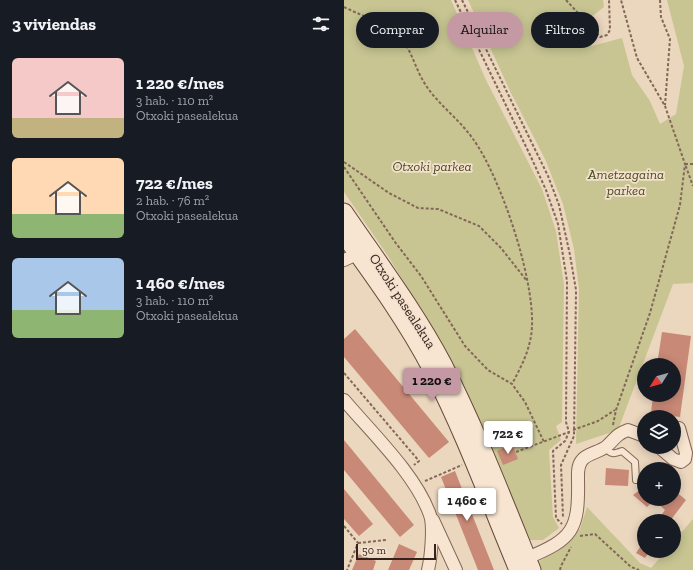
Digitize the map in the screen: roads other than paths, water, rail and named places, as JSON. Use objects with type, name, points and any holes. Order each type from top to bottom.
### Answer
[{"type":"main road","name":"Otxoki pasealekua","points":[[344,212],[403,298],[443,364],[465,408],[526,566]]},
{"type":"main road","name":"Otxoki pasealekua","points":[[344,235],[351,257],[392,304],[431,369],[526,566]]},
{"type":"street","points":[[344,400],[411,480],[431,516],[456,570]]},
{"type":"street","points":[[526,566],[573,532],[579,508],[578,469],[582,460],[610,443],[617,434],[628,430],[637,433]]},
{"type":"street","points":[[668,454],[681,462],[685,459],[686,453],[681,432]]},
{"type":"street","points":[[428,570],[432,557],[431,516]]},
{"type":"lane","points":[[610,443],[609,452],[614,454],[622,451],[635,462],[636,480]]},
{"type":"park label","name":"Otxoki parkea","points":[[432,166]]},
{"type":"park label","name":"Ametzagaina parkea","points":[[626,182]]}]
